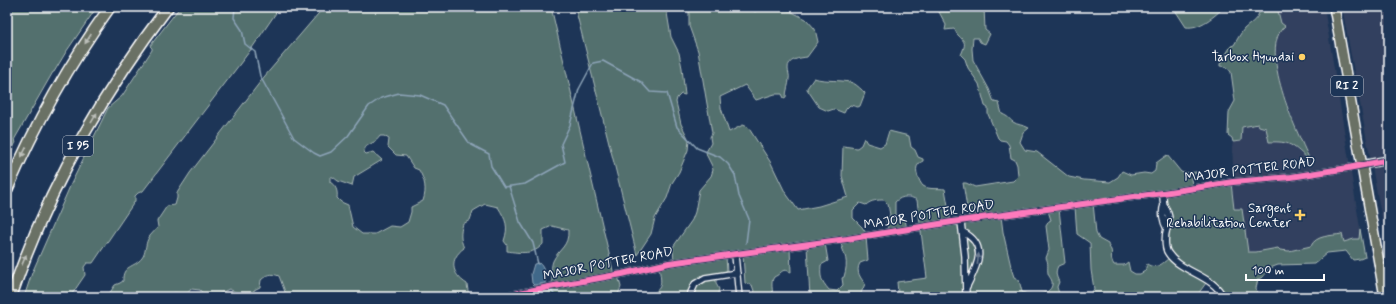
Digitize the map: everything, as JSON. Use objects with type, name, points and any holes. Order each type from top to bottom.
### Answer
[{"type":"highway","points":[[7,190],[33,134],[57,90],[110,7]]},
{"type":"highway","name":"I 95","points":[[11,297],[22,266],[60,180],[78,146],[120,76],[168,7]]},
{"type":"main road","name":"RI 2","points":[[1334,7],[1385,297]]},
{"type":"street","points":[[1362,165],[1389,160]]},
{"type":"street","name":"MAJOR POTTER ROAD","points":[[500,297],[551,286],[622,274],[669,263],[735,255],[1234,182],[1291,177],[1362,165]]},
{"type":"street","points":[[1163,193],[1164,205],[1162,209],[1164,224],[1167,229],[1166,244],[1169,254],[1182,265],[1214,286],[1220,291],[1223,297]]},
{"type":"street","points":[[961,222],[963,232],[966,297]]},
{"type":"street","points":[[963,232],[974,240],[979,252],[975,270],[965,290]]},
{"type":"street","points":[[735,255],[739,297]]},
{"type":"street","points":[[689,297],[695,284],[705,278],[737,273]]},
{"type":"shaded area","points":[[1277,7],[1324,7],[1362,240],[1360,232],[1360,240],[1306,247],[1289,251],[1247,254],[1242,209],[1234,209],[1231,183],[1234,182],[1232,147],[1233,142],[1241,141],[1242,127],[1258,124],[1259,126],[1266,128],[1269,141],[1280,141],[1290,144],[1307,158],[1279,82],[1275,48],[1276,39],[1280,29],[1284,26],[1281,23]]},
{"type":"shaded area","points":[[1342,7],[1389,7],[1389,256],[1368,146]]},
{"type":"shaded area","points":[[539,263],[545,272],[545,283],[534,285],[532,283],[531,274],[534,264]]},
{"type":"green space","points":[[7,7],[97,7],[53,72],[14,140],[16,142],[7,161]]},
{"type":"green space","points":[[180,7],[280,7],[252,48],[143,191],[135,196],[135,201],[93,263],[87,263],[84,267],[85,275],[70,297],[24,297],[32,273],[71,184],[108,108],[122,96],[152,50],[150,46]]},
{"type":"green space","points":[[324,7],[551,7],[614,275],[618,276],[621,287],[617,297],[509,297],[553,287],[552,264],[567,240],[568,230],[552,226],[543,230],[543,244],[539,248],[531,252],[522,253],[507,251],[507,245],[504,241],[506,236],[506,223],[503,216],[498,207],[485,204],[473,211],[470,220],[463,224],[461,236],[464,248],[459,252],[454,262],[455,271],[467,284],[469,297],[287,297],[279,276],[272,274],[261,280],[260,287],[254,290],[253,297],[241,295],[229,289],[215,296],[203,294],[200,290],[191,289],[186,297],[183,294],[174,293],[169,297],[107,297],[115,285],[123,281],[124,272],[126,269],[142,258],[148,239],[158,227],[157,221],[167,206],[175,205],[177,193],[190,173],[264,77]],"holes":[[[380,136],[384,136],[389,139],[388,147],[396,155],[406,156],[414,168],[419,170],[425,185],[425,193],[423,201],[411,207],[408,222],[400,227],[390,226],[375,234],[362,234],[353,227],[348,205],[341,202],[337,198],[337,191],[334,185],[330,182],[330,177],[352,186],[354,177],[382,160],[373,152],[366,154],[364,152],[366,146]]]},
{"type":"green space","points":[[575,7],[666,7],[671,37],[679,53],[685,95],[681,94],[677,98],[676,102],[681,124],[689,140],[688,150],[679,172],[672,183],[667,198],[655,218],[651,234],[637,255]]},
{"type":"green space","points":[[689,7],[750,7],[755,12],[760,7],[782,7],[806,19],[815,29],[818,42],[807,57],[794,60],[788,66],[789,83],[786,97],[784,98],[782,94],[775,94],[756,100],[745,85],[720,97],[721,108],[729,132],[743,125],[748,127],[771,163],[785,192],[798,210],[819,206],[848,197],[842,176],[843,146],[857,148],[861,145],[864,138],[867,143],[880,147],[885,144],[889,131],[909,136],[911,147],[915,150],[918,157],[923,159],[917,167],[920,182],[925,187],[945,189],[951,222],[969,220],[963,183],[975,187],[1013,181],[1018,176],[1017,165],[1015,160],[1011,158],[1009,145],[1006,141],[998,138],[988,114],[988,108],[985,106],[979,84],[968,68],[965,59],[961,55],[964,42],[954,29],[945,30],[946,25],[938,10],[933,9],[933,7],[984,7],[985,30],[990,34],[985,44],[980,42],[978,38],[973,38],[973,60],[989,89],[994,102],[999,103],[1002,114],[1015,123],[1029,128],[1023,133],[1020,142],[1025,150],[1037,152],[1069,177],[1110,182],[1118,177],[1122,171],[1131,175],[1144,173],[1151,174],[1155,171],[1156,163],[1167,155],[1181,172],[1197,172],[1191,178],[1192,187],[1231,183],[1234,209],[1242,209],[1248,252],[1278,248],[1280,250],[1289,251],[1311,246],[1313,242],[1320,238],[1342,234],[1344,242],[1359,239],[1360,229],[1365,257],[1353,260],[1346,251],[1327,253],[1314,264],[1278,265],[1270,268],[1263,277],[1258,279],[1256,288],[1258,297],[1221,297],[1217,291],[1206,283],[1198,294],[1184,293],[1179,296],[1146,297],[1143,295],[1126,297],[1073,297],[1080,293],[1088,295],[1094,289],[1091,270],[1090,243],[1077,234],[1075,207],[1059,209],[1065,263],[1058,266],[1056,270],[1059,282],[1057,287],[1060,297],[966,297],[965,293],[953,294],[949,297],[882,297],[896,295],[898,293],[897,282],[927,278],[917,200],[906,197],[900,198],[895,202],[895,214],[897,218],[905,219],[907,230],[889,233],[886,220],[890,215],[888,204],[884,200],[872,201],[866,205],[860,203],[853,210],[853,218],[868,236],[866,237],[868,260],[860,263],[858,269],[859,275],[865,284],[861,293],[862,297],[810,297],[807,246],[790,248],[791,272],[784,270],[774,277],[772,284],[773,297],[756,297],[752,285],[745,283],[743,255],[726,257],[727,271],[718,273],[716,277],[716,283],[719,289],[717,297],[646,297],[659,288],[661,281],[659,266],[674,263],[673,247],[692,220],[699,190],[711,176],[713,170],[706,152],[711,143],[710,137],[712,133],[698,51],[689,26]],"holes":[[[1160,194],[1164,235],[1169,258],[1156,266],[1150,266],[1147,264],[1145,271],[1140,274],[1135,274],[1130,271],[1128,262],[1124,265],[1114,265],[1112,253],[1108,244],[1099,239],[1096,233],[1093,203]],[[1048,211],[1051,220],[1046,226],[1049,250],[1046,258],[1048,273],[1052,283],[1048,291],[1039,294],[1022,292],[1019,280],[1014,277],[1012,271],[1001,216]],[[840,241],[846,259],[844,277],[842,278],[843,285],[837,291],[829,290],[822,279],[821,265],[828,261],[825,243]]]},
{"type":"green space","points":[[1173,7],[1224,7],[1202,24],[1186,27]]},
{"type":"green space","points":[[1261,7],[1277,7],[1281,23],[1285,26],[1278,37],[1275,52],[1277,71],[1289,111],[1309,158],[1286,143],[1269,142],[1266,128],[1259,126],[1258,124],[1242,127],[1241,141],[1233,142],[1232,138],[1228,135],[1229,112],[1235,101],[1231,72],[1227,67],[1220,66],[1220,64],[1244,29],[1256,18]]},
{"type":"green space","points":[[814,78],[843,81],[855,84],[865,93],[860,106],[850,105],[844,113],[834,109],[828,111],[819,107],[807,89]]},
{"type":"waterway","points":[[235,7],[234,18],[242,30],[245,44],[255,52],[260,76],[294,138],[314,153],[320,156],[331,152],[348,136],[369,106],[381,98],[399,93],[420,95],[443,105],[470,144],[489,154],[491,166],[504,187],[525,184],[565,162],[561,144],[570,125],[579,89],[593,63],[603,61],[641,82],[650,92],[667,93],[677,127],[697,148],[720,157],[728,164],[735,175],[739,196],[749,219],[746,243]]},
{"type":"waterway","points":[[509,186],[520,222],[533,243],[538,264]]},
{"type":"waterway","points":[[550,289],[556,297]]},
{"type":"cycle path","points":[[500,297],[622,274],[669,263],[847,239],[952,222],[1233,182],[1291,177],[1389,160]]},
{"type":"place","name":"Tarbox Hyundai","points":[[1302,57]]},
{"type":"place","name":"Sargent Rehabilitation Center","points":[[1300,215]]}]
